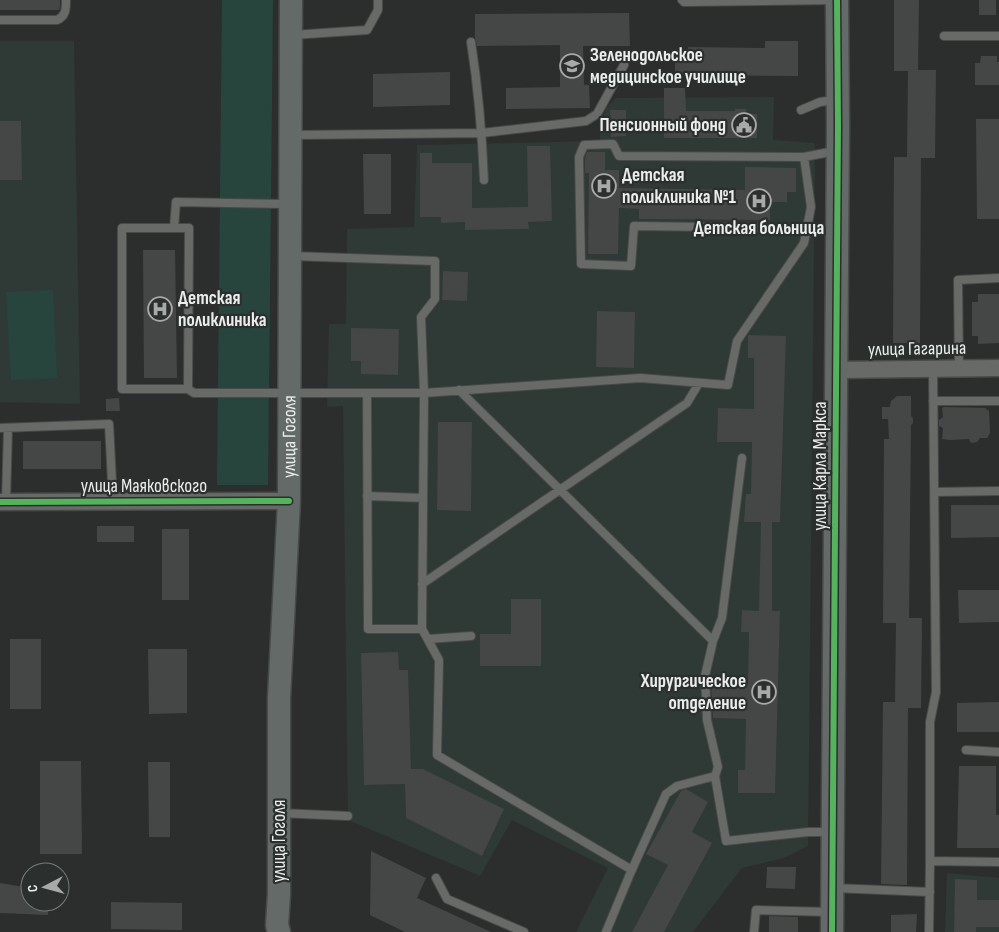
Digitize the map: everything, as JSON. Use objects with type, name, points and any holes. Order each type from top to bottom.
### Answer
[{"type":"main road","name":"улица Гоголя","points":[[279,932],[277,925],[279,894],[279,698],[289,501],[291,0]]},
{"type":"main road","name":"улица Карла Маркса","points":[[832,922],[837,0]]},
{"type":"street","name":"улица Гагарина","points":[[836,370],[999,368]]},
{"type":"street","name":"улица Маяковского","points":[[3,502],[289,501]]},
{"type":"lane","points":[[0,20],[56,20],[66,12],[66,0]]},
{"type":"lane","points":[[291,35],[368,30],[378,10],[378,0]]},
{"type":"lane","points":[[682,0],[684,2],[837,0]]},
{"type":"lane","points":[[944,36],[999,36]]},
{"type":"lane","points":[[471,42],[482,133],[484,180]]},
{"type":"lane","points":[[291,135],[482,133],[586,121],[597,114],[624,65]]},
{"type":"lane","points":[[801,110],[820,102],[837,100]]},
{"type":"lane","points":[[778,228],[634,226],[631,266],[581,264],[580,156],[584,145],[613,144],[619,156],[804,158],[837,150]]},
{"type":"lane","points":[[188,389],[189,228],[122,228],[122,389],[188,389],[194,393],[424,393],[640,378],[728,386],[737,341],[804,243],[811,207],[804,158]]},
{"type":"lane","points":[[174,228],[176,202],[290,204]]},
{"type":"lane","points":[[290,256],[434,261],[435,299],[421,317],[424,393],[422,629],[439,660],[437,755],[632,870]]},
{"type":"lane","points":[[959,369],[958,280],[999,278]]},
{"type":"lane","points":[[929,932],[930,722],[936,692],[932,369]]},
{"type":"lane","points":[[422,584],[687,403],[699,383]]},
{"type":"lane","points":[[459,390],[714,641]]},
{"type":"lane","points":[[367,393],[368,629],[422,629]]},
{"type":"lane","points":[[933,402],[999,401]]},
{"type":"lane","points":[[3,502],[4,428],[109,424],[113,501]]},
{"type":"lane","points":[[742,458],[722,618],[714,641],[706,676],[707,720],[718,767],[715,776],[726,841],[808,832],[832,832]]},
{"type":"lane","points":[[934,492],[999,491]]},
{"type":"lane","points":[[367,496],[423,498]]},
{"type":"lane","points":[[428,639],[471,636]]},
{"type":"lane","points":[[966,750],[999,752]]},
{"type":"lane","points":[[606,932],[666,794],[678,786],[715,776]]},
{"type":"lane","points":[[279,813],[348,816]]},
{"type":"lane","points":[[930,861],[999,862]]},
{"type":"lane","points":[[436,878],[447,898],[524,932]]},
{"type":"lane","points":[[832,888],[930,892]]},
{"type":"lane","points":[[754,932],[756,910],[832,922]]},
{"type":"shaded area","points":[[0,41],[74,41],[80,404],[0,402]]},
{"type":"shaded area","points":[[774,97],[773,140],[815,143],[808,846],[784,858],[742,868],[693,932],[576,932],[608,868],[512,820],[480,876],[348,820],[343,406],[327,407],[329,324],[346,324],[347,229],[414,227],[417,145],[600,141],[600,125],[606,108],[616,98]]},
{"type":"shaded area","points":[[947,873],[999,878],[999,932],[945,932]]},
{"type":"green space","points":[[222,0],[273,0],[268,485],[217,485]]},
{"type":"green space","points":[[53,290],[57,378],[11,380],[6,292]]},
{"type":"building","points":[[0,0],[60,0],[60,6],[59,10],[0,10]]},
{"type":"building","points":[[894,0],[919,0],[918,70],[936,70],[935,158],[921,158],[920,343],[893,343],[894,157],[907,157],[908,71],[894,71]]},
{"type":"building","points":[[979,0],[996,0],[996,15],[979,15]]},
{"type":"building","name":"Зеленодольское медицинское училище","points":[[629,13],[630,46],[583,46],[584,85],[589,85],[590,108],[506,109],[506,88],[560,87],[560,45],[477,46],[475,14]]},
{"type":"building","points":[[765,41],[798,41],[798,76],[675,75],[675,55],[688,55],[688,47],[765,48]]},
{"type":"building","points":[[981,56],[997,56],[997,62],[999,62],[999,85],[975,85],[975,63],[980,63]]},
{"type":"building","points":[[450,72],[450,105],[373,107],[373,74]]},
{"type":"building","points":[[664,88],[685,88],[686,111],[735,111],[735,109],[746,109],[746,114],[757,114],[757,138],[664,138]]},
{"type":"building","points":[[610,110],[626,110],[626,136],[611,137]]},
{"type":"building","points":[[976,119],[999,119],[999,219],[977,219]]},
{"type":"building","points":[[0,121],[21,121],[22,180],[0,180]]},
{"type":"building","points":[[527,146],[550,146],[552,221],[528,222],[529,229],[465,230],[465,222],[441,223],[441,217],[420,217],[420,153],[432,153],[432,163],[472,163],[472,208],[528,207]]},
{"type":"building","points":[[587,152],[605,152],[605,170],[619,170],[619,188],[745,190],[745,167],[796,168],[796,192],[787,192],[787,202],[770,202],[770,220],[639,219],[639,209],[619,208],[618,254],[588,254],[589,173],[585,173]]},
{"type":"building","points":[[363,154],[391,154],[391,214],[364,214]]},
{"type":"building","points":[[143,250],[175,250],[177,378],[144,378]]},
{"type":"building","points":[[443,271],[468,272],[467,301],[442,300]]},
{"type":"building","points":[[978,294],[999,294],[999,343],[978,344],[978,336],[972,336],[972,302],[978,302]]},
{"type":"building","points":[[597,311],[635,312],[634,368],[596,367]]},
{"type":"building","points":[[351,328],[399,329],[398,375],[361,374],[361,361],[351,361]]},
{"type":"building","points":[[748,335],[786,336],[780,522],[772,522],[772,611],[780,611],[775,793],[738,793],[738,770],[745,770],[746,719],[713,718],[711,684],[748,684],[749,632],[741,632],[742,610],[759,611],[761,522],[744,522],[746,494],[751,494],[752,442],[717,442],[718,408],[754,409],[754,358],[748,358]]},
{"type":"building","points":[[897,396],[911,396],[913,423],[911,425],[909,618],[922,618],[921,708],[908,708],[907,885],[881,884],[883,702],[895,702],[896,623],[883,623],[884,439],[889,439],[888,419],[882,419],[882,407],[890,407],[891,401]]},
{"type":"building","points":[[119,398],[120,411],[106,411],[106,399]]},
{"type":"building","points":[[942,408],[985,408],[989,411],[990,433],[987,438],[980,438],[977,442],[971,443],[969,439],[942,439],[943,428],[939,426],[939,420],[943,417]]},
{"type":"building","points":[[438,422],[472,422],[471,511],[437,510]]},
{"type":"building","points":[[23,441],[101,441],[101,469],[23,469]]},
{"type":"building","points":[[951,505],[999,505],[999,537],[951,538]]},
{"type":"building","points":[[97,526],[134,526],[134,542],[97,542]]},
{"type":"building","points":[[162,529],[189,529],[189,600],[162,600]]},
{"type":"building","points":[[958,590],[999,590],[999,622],[959,623]]},
{"type":"building","points":[[511,599],[541,599],[541,666],[480,666],[480,634],[511,634]]},
{"type":"building","points":[[10,639],[41,639],[41,709],[10,709]]},
{"type":"building","points":[[148,649],[187,649],[187,713],[149,714]]},
{"type":"building","points":[[398,652],[399,670],[408,670],[411,769],[423,769],[504,809],[482,856],[406,818],[405,784],[364,785],[361,653]]},
{"type":"building","points":[[999,702],[999,732],[957,732],[957,703]]},
{"type":"building","points":[[40,761],[81,761],[82,854],[40,854]]},
{"type":"building","points":[[148,762],[170,762],[170,837],[149,837]]},
{"type":"building","points":[[959,766],[996,766],[996,815],[999,815],[999,848],[957,848]]},
{"type":"building","points":[[686,789],[708,802],[692,832],[712,843],[664,932],[632,932],[668,865],[646,854],[681,791]]},
{"type":"building","points":[[371,851],[426,878],[417,898],[491,932],[405,932],[370,915]]},
{"type":"building","points":[[767,867],[796,867],[795,889],[766,888]]},
{"type":"building","points":[[955,879],[977,880],[977,900],[999,900],[999,927],[976,927],[976,932],[954,932]]},
{"type":"building","points":[[0,883],[20,886],[20,912],[48,912],[48,915],[0,913]]},
{"type":"building","points":[[111,902],[182,903],[182,930],[111,929]]},
{"type":"building","points":[[917,914],[916,932],[891,932],[891,915]]},
{"type":"building","points":[[769,916],[798,917],[798,932],[769,932]]},
{"type":"cycle path","points":[[832,932],[838,125],[837,0]]},
{"type":"cycle path","points":[[0,502],[289,501]]},
{"type":"place","name":"Зеленодольское медицинское училище","points":[[572,66]]},
{"type":"place","name":"Пенсионный фонд","points":[[744,125]]},
{"type":"place","name":"Детская поликлиника №1","points":[[604,186]]},
{"type":"place","name":"Детская больница","points":[[759,201]]},
{"type":"place","name":"Детская поликлиника","points":[[160,309]]},
{"type":"place","name":"Хирургическое отделение","points":[[764,692]]}]
